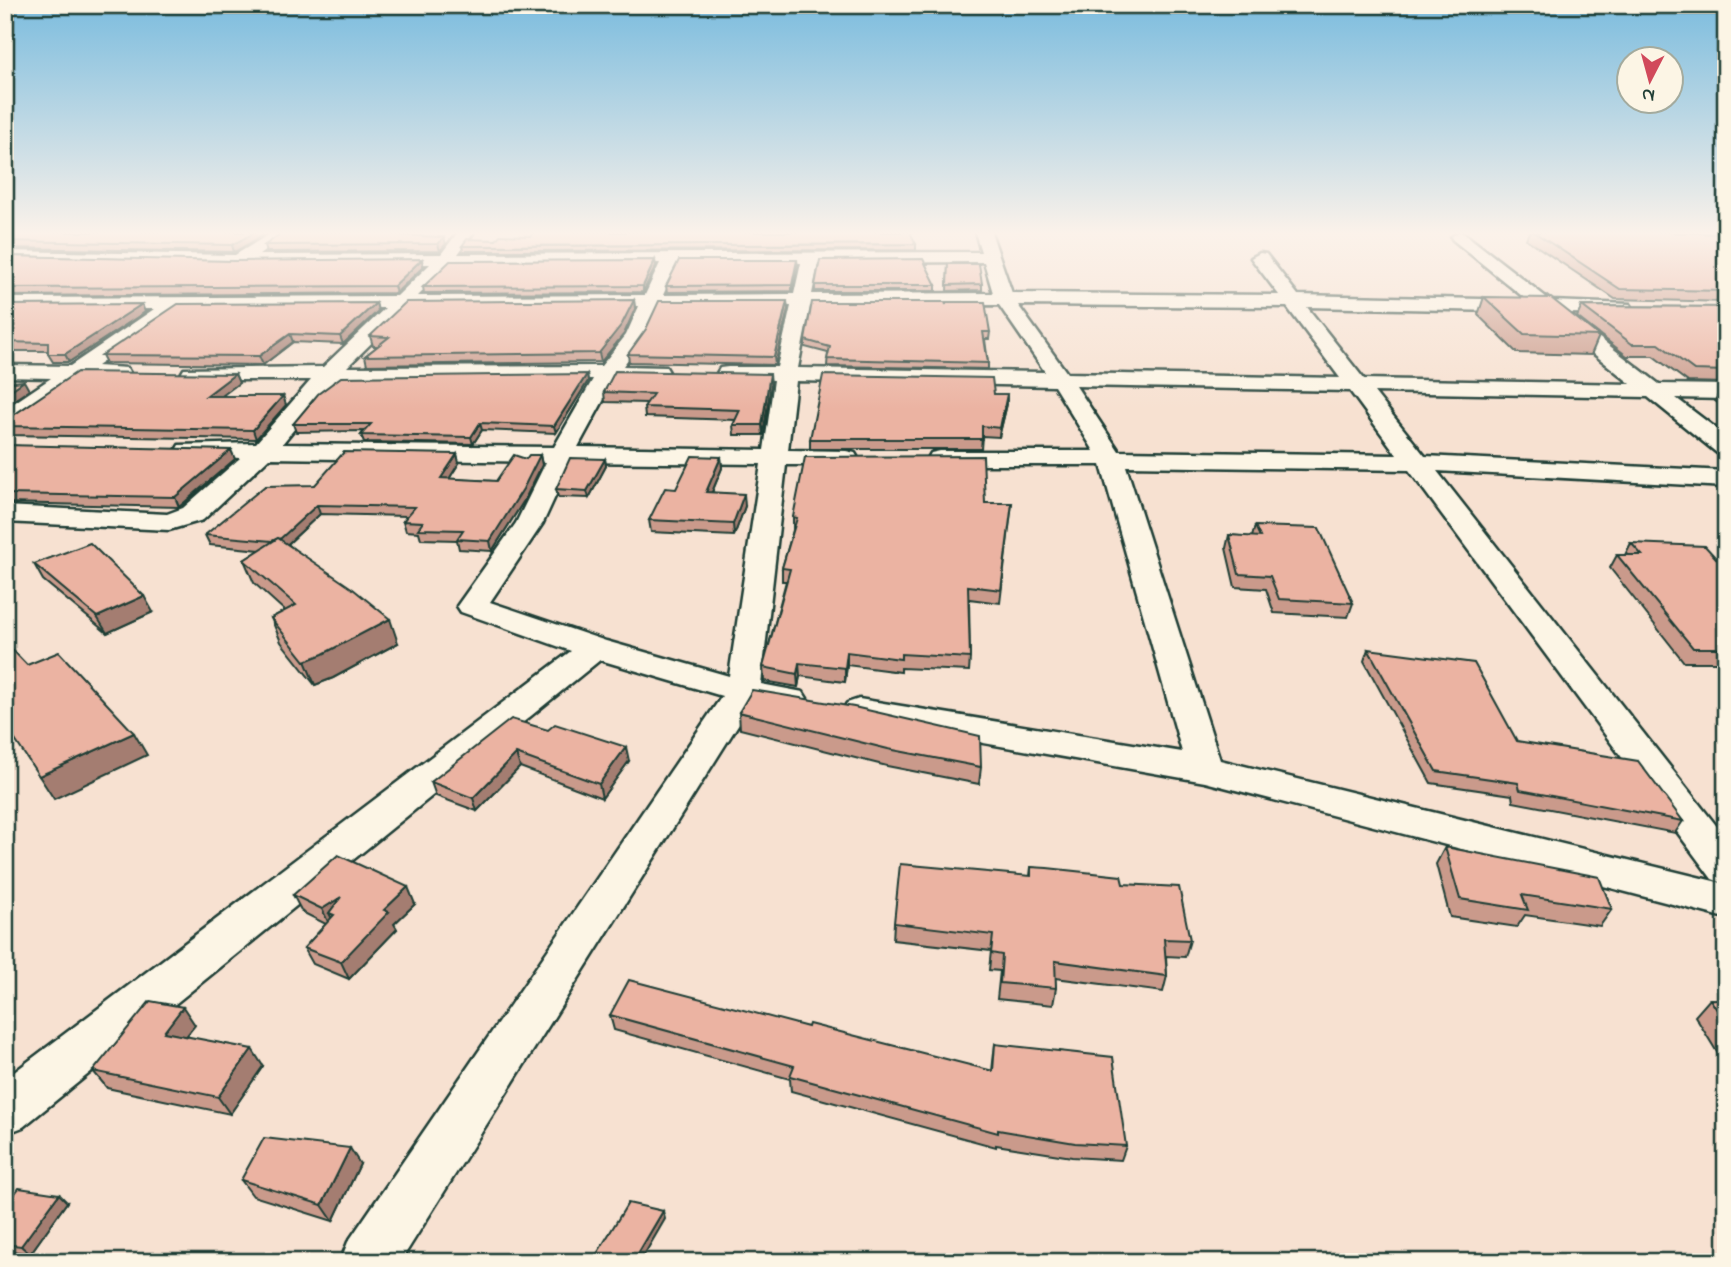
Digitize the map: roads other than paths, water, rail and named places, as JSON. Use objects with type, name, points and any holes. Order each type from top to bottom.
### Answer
[{"type":"street","points":[[5,420],[193,291]]},
{"type":"street","points":[[5,513],[169,522],[193,514],[264,450],[327,375],[411,291]]},
{"type":"street","points":[[656,291],[635,336],[608,371],[561,456],[529,523],[472,606],[595,648],[751,693],[1205,769],[1726,901]]},
{"type":"street","points":[[368,1262],[744,689],[786,374],[805,291]]},
{"type":"street","points":[[1002,291],[1004,299],[1111,458],[1205,769]]},
{"type":"street","points":[[1285,291],[1726,868]]},
{"type":"street","points":[[1526,291],[1726,449]]},
{"type":"street","points":[[5,304],[1004,299],[1648,308]]},
{"type":"street","points":[[5,371],[141,373]]},
{"type":"street","points":[[168,373],[327,375],[677,372]]},
{"type":"street","points":[[704,373],[1726,392]]},
{"type":"street","points":[[164,449],[776,459],[874,458]]},
{"type":"street","points":[[916,458],[1418,463],[1726,479]]},
{"type":"street","points":[[5,1110],[595,648]]}]
